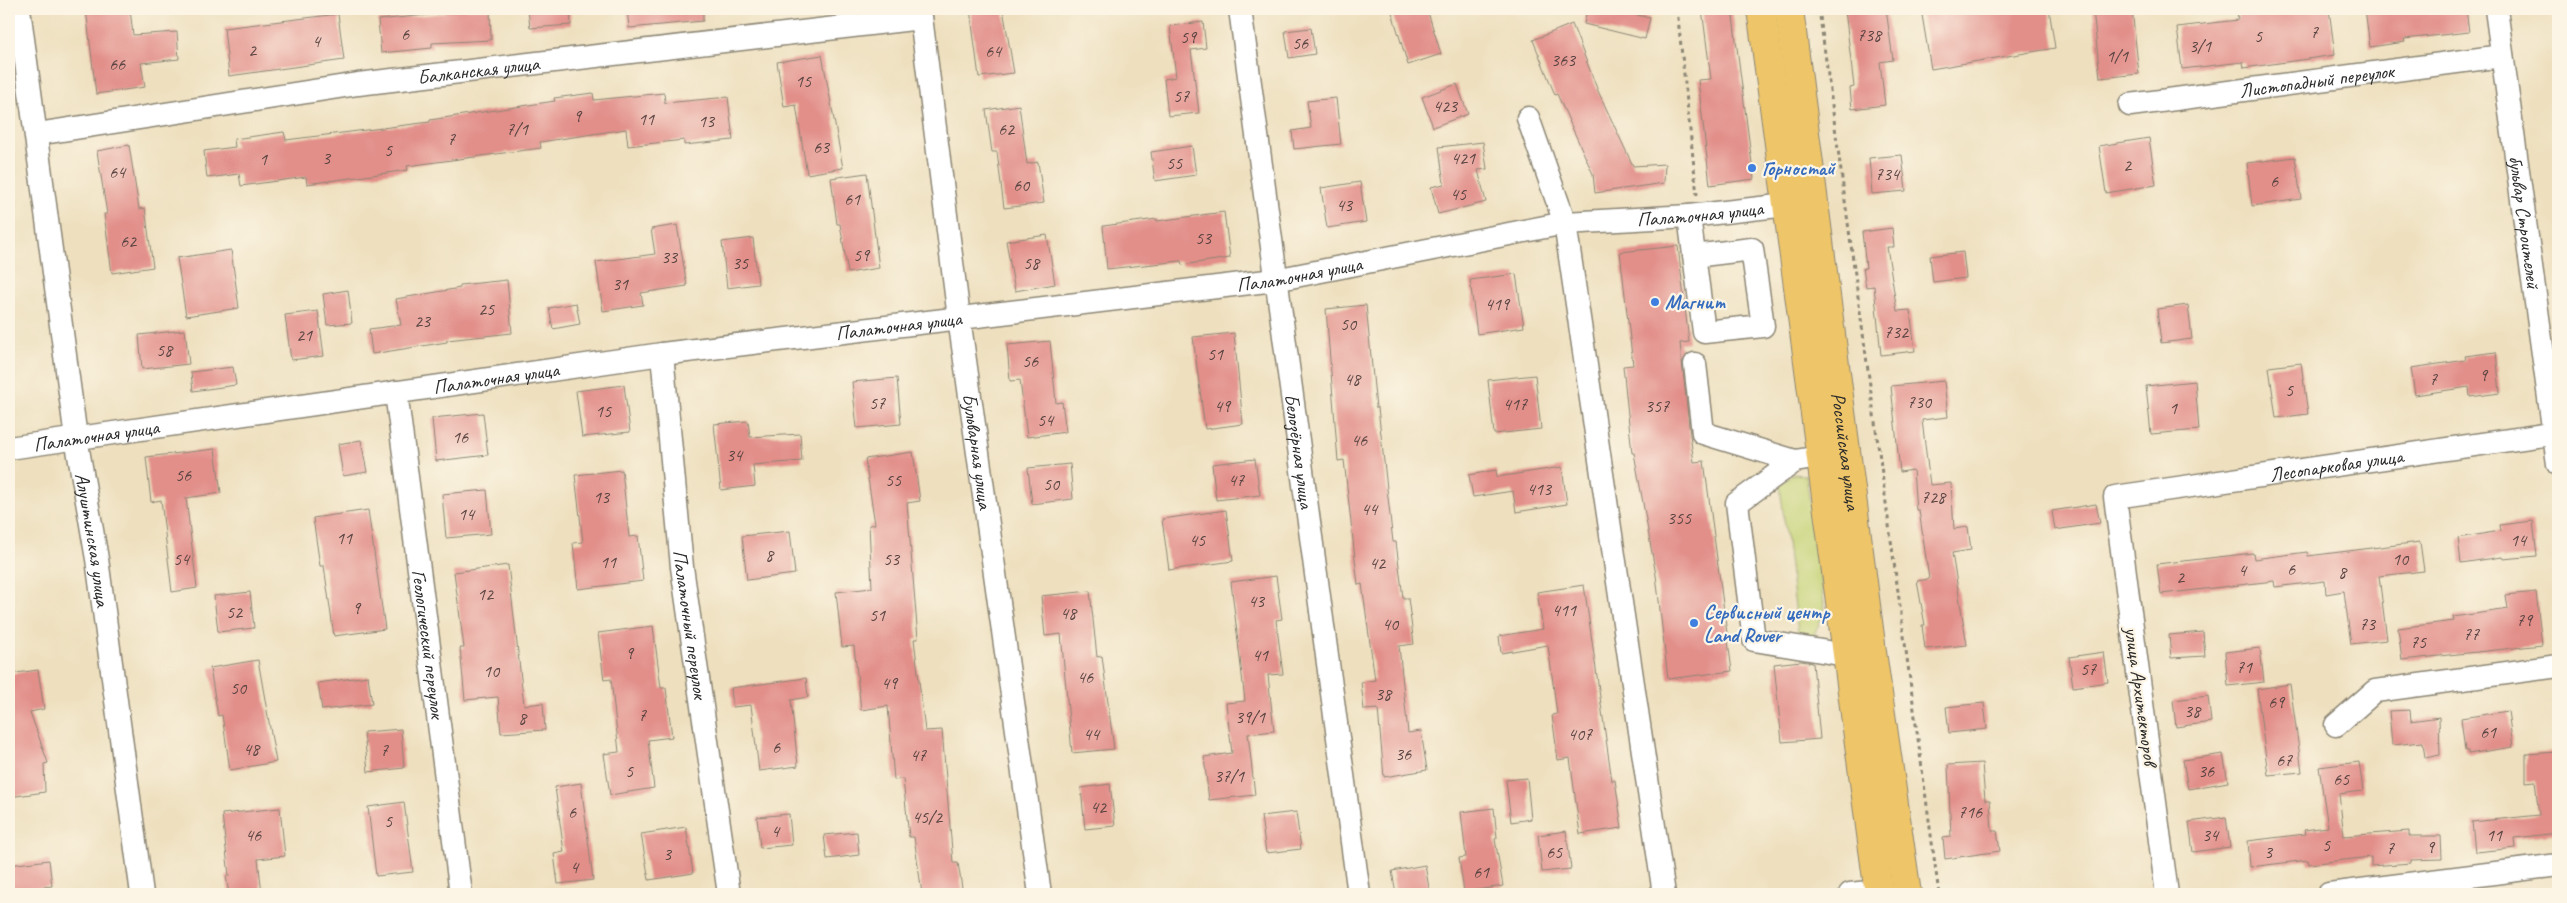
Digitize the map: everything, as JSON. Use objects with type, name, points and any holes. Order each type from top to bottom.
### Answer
[{"type":"main road","name":"Российская улица","points":[[1762,9],[1787,205],[1808,459],[1846,655],[1878,893]]},
{"type":"main road","name":"Российская улица","points":[[1789,9],[1872,652],[1907,894]]},
{"type":"main road","points":[[1787,205],[1815,201]]},
{"type":"street","name":"Алуштинская улица","points":[[19,9],[76,438],[97,559],[142,894]]},
{"type":"street","name":"Белозёрная улица","points":[[1240,9],[1359,894]]},
{"type":"street","name":"бульвар Строителей","points":[[2496,9],[2556,433],[2558,464]]},
{"type":"street","name":"Балканская улица","points":[[37,134],[358,84],[920,13]]},
{"type":"street","name":"Бульварная улица","points":[[920,13],[959,318],[1040,894]]},
{"type":"street","name":"Листопадный переулок","points":[[2130,105],[2502,56]]},
{"type":"street","points":[[1528,118],[1565,223],[1664,894]]},
{"type":"street","name":"Палаточная улица","points":[[9,448],[662,354],[1275,280],[1565,223],[1694,216],[1787,205]]},
{"type":"street","points":[[1694,216],[1694,256]]},
{"type":"street","name":"Палаточный переулок","points":[[662,354],[682,567],[729,894]]},
{"type":"street","points":[[1695,364],[1703,433],[1808,459]]},
{"type":"street","name":"Геологический переулок","points":[[396,392],[461,894]]},
{"type":"street","name":"Лесопарковая улица","points":[[2114,497],[2556,433]]},
{"type":"street","points":[[1808,459],[1737,502],[1754,640],[1846,655]]},
{"type":"street","name":"улица Архитекторов","points":[[2114,497],[2167,894]]},
{"type":"street","points":[[2336,725],[2375,691],[2558,666]]},
{"type":"street","points":[[2329,894],[2558,864]]},
{"type":"street","points":[[1850,894],[1878,893]]},
{"type":"path","points":[[1677,9],[1694,216]]},
{"type":"path","points":[[1819,9],[1939,894]]},
{"type":"green space","points":[[1792,474],[1806,475],[1825,611],[1813,637],[1798,632],[1780,486]]},
{"type":"building","points":[[86,9],[130,9],[133,35],[177,32],[179,59],[141,63],[145,87],[96,94]]},
{"type":"building","points":[[445,9],[490,9],[491,40],[432,43],[432,48],[381,53],[378,20],[445,13]]},
{"type":"building","points":[[528,9],[570,9],[571,25],[530,28]]},
{"type":"building","points":[[627,9],[703,9],[703,21],[629,28]]},
{"type":"building","points":[[970,9],[1003,9],[1014,73],[979,77]]},
{"type":"building","points":[[1391,9],[1427,9],[1441,54],[1408,65]]},
{"type":"building","points":[[1587,9],[1612,9],[1650,18],[1645,39],[1584,24]]},
{"type":"building","points":[[1702,9],[1732,9],[1754,179],[1710,185],[1698,80],[1711,79]]},
{"type":"building","points":[[1886,9],[1893,60],[1880,62],[1885,105],[1852,109],[1850,88],[1854,87],[1845,10]]},
{"type":"building","points":[[1921,9],[2049,9],[2055,48],[1931,69]]},
{"type":"building","points":[[2093,9],[2132,9],[2139,74],[2100,78]]},
{"type":"building","points":[[2237,9],[2329,9],[2335,55],[2244,68],[2243,62],[2182,69],[2177,27],[2238,20]]},
{"type":"building","points":[[2365,9],[2466,9],[2469,32],[2404,39],[2405,42],[2370,47]]},
{"type":"building","points":[[338,14],[344,60],[229,76],[224,28]]},
{"type":"building","points":[[1203,22],[1206,48],[1191,50],[1199,113],[1168,116],[1164,79],[1176,77],[1170,26]]},
{"type":"building","points":[[1572,24],[1598,91],[1633,166],[1665,164],[1664,183],[1595,193],[1593,174],[1557,94],[1555,95],[1533,40]]},
{"type":"building","points":[[1311,28],[1315,54],[1289,58],[1285,31]]},
{"type":"building","points":[[822,55],[843,168],[807,174],[796,105],[784,107],[777,62]]},
{"type":"building","points":[[1457,84],[1468,114],[1433,127],[1422,97]]},
{"type":"building","points":[[593,93],[594,100],[664,93],[665,103],[728,97],[733,140],[684,145],[684,140],[628,146],[626,129],[540,142],[541,148],[407,166],[408,170],[307,184],[306,177],[241,186],[239,174],[207,178],[204,151],[235,147],[234,139],[284,132],[286,140],[430,122],[430,120],[555,101],[554,98]]},
{"type":"building","points":[[1336,98],[1341,144],[1294,149],[1292,131],[1311,128],[1307,101]]},
{"type":"building","points":[[1019,105],[1027,164],[1038,162],[1044,203],[1004,208],[997,152],[992,152],[986,110]]},
{"type":"building","points":[[2149,138],[2156,185],[2106,193],[2099,146]]},
{"type":"building","points":[[1483,142],[1487,169],[1478,170],[1486,202],[1438,214],[1431,187],[1444,184],[1439,147]]},
{"type":"building","points":[[129,145],[139,209],[145,208],[153,267],[112,273],[104,214],[107,214],[97,151]]},
{"type":"building","points":[[1192,146],[1196,175],[1155,181],[1151,152]]},
{"type":"building","points":[[1902,155],[1906,191],[1872,194],[1869,158]]},
{"type":"building","points":[[2295,157],[2301,199],[2252,206],[2247,163]]},
{"type":"building","points":[[867,173],[879,268],[848,273],[840,224],[837,224],[831,178]]},
{"type":"building","points":[[1360,182],[1366,222],[1327,228],[1321,188]]},
{"type":"building","points":[[1224,212],[1230,258],[1182,265],[1181,261],[1107,269],[1103,226]]},
{"type":"building","points":[[677,225],[687,286],[641,293],[643,305],[603,311],[596,262],[655,254],[651,229]]},
{"type":"building","points":[[1892,228],[1894,247],[1887,247],[1897,311],[1910,310],[1915,351],[1881,355],[1874,286],[1866,287],[1863,268],[1866,268],[1862,232]]},
{"type":"building","points":[[1047,235],[1055,284],[1015,291],[1006,241]]},
{"type":"building","points":[[753,238],[758,284],[727,288],[722,242]]},
{"type":"building","points":[[1678,246],[1689,342],[1680,343],[1690,435],[1694,462],[1704,461],[1732,671],[1668,679],[1656,575],[1634,453],[1632,453],[1623,366],[1633,365],[1620,252]]},
{"type":"building","points":[[231,250],[239,308],[186,316],[177,258]]},
{"type":"building","points":[[1963,252],[1966,278],[1933,282],[1930,256]]},
{"type":"building","points":[[1516,274],[1524,327],[1477,334],[1470,280]]},
{"type":"building","points":[[507,280],[512,333],[447,340],[447,342],[372,354],[369,329],[401,325],[396,299],[460,288],[460,285]]},
{"type":"building","points":[[348,290],[352,323],[327,325],[323,294]]},
{"type":"building","points":[[576,303],[580,324],[553,329],[549,308]]},
{"type":"building","points":[[1366,305],[1376,408],[1378,408],[1393,542],[1396,542],[1403,598],[1408,598],[1414,644],[1399,646],[1408,733],[1421,731],[1427,770],[1384,777],[1378,709],[1364,710],[1361,682],[1375,680],[1362,584],[1358,585],[1344,460],[1338,461],[1326,309]]},
{"type":"building","points":[[2188,305],[2192,339],[2161,343],[2157,309]]},
{"type":"building","points":[[318,311],[324,356],[291,360],[285,315]]},
{"type":"building","points":[[185,330],[189,364],[142,369],[139,335]]},
{"type":"building","points":[[1234,333],[1243,424],[1205,429],[1193,337]]},
{"type":"building","points":[[1050,341],[1056,403],[1062,402],[1066,432],[1027,437],[1020,380],[1010,381],[1007,345]]},
{"type":"building","points":[[2496,352],[2500,393],[2470,397],[2469,387],[2415,395],[2411,368],[2466,360],[2465,356]]},
{"type":"building","points":[[2301,363],[2308,414],[2276,418],[2269,367]]},
{"type":"building","points":[[233,367],[236,385],[193,391],[191,372]]},
{"type":"building","points":[[1535,375],[1541,429],[1494,434],[1488,380]]},
{"type":"building","points":[[897,378],[901,424],[857,428],[852,382]]},
{"type":"building","points":[[1944,381],[1948,417],[1922,420],[1930,485],[1951,483],[1954,529],[1968,527],[1971,550],[1952,553],[1967,645],[1925,649],[1922,625],[1925,625],[1917,581],[1929,579],[1919,510],[1916,510],[1913,470],[1900,472],[1891,386]]},
{"type":"building","points":[[2195,381],[2199,430],[2151,434],[2146,386]]},
{"type":"building","points":[[624,385],[630,432],[582,437],[576,391]]},
{"type":"building","points":[[483,413],[488,455],[436,461],[432,418]]},
{"type":"building","points":[[748,421],[750,437],[800,434],[802,461],[753,465],[755,486],[721,490],[714,424]]},
{"type":"building","points":[[361,440],[367,472],[343,476],[338,444]]},
{"type":"building","points":[[215,449],[221,493],[186,498],[197,588],[172,592],[161,500],[151,502],[146,457]]},
{"type":"building","points":[[913,452],[920,501],[907,503],[918,639],[914,639],[925,731],[942,730],[953,863],[958,863],[963,894],[922,894],[914,837],[909,837],[903,779],[894,780],[888,706],[861,710],[854,646],[842,647],[836,592],[872,588],[869,525],[875,524],[865,459]]},
{"type":"building","points":[[1255,459],[1260,495],[1216,500],[1212,464]]},
{"type":"building","points":[[1070,464],[1073,499],[1032,504],[1028,468]]},
{"type":"building","points":[[1562,467],[1567,504],[1516,512],[1513,491],[1473,497],[1469,475],[1496,470],[1497,477]]},
{"type":"building","points":[[622,470],[629,537],[638,536],[643,581],[578,589],[573,543],[583,542],[575,475]]},
{"type":"building","points":[[487,490],[491,534],[446,538],[442,494]]},
{"type":"building","points":[[2096,504],[2100,523],[2055,530],[2052,511]]},
{"type":"building","points":[[368,510],[385,629],[334,636],[324,566],[320,566],[313,518]]},
{"type":"building","points":[[1226,510],[1233,561],[1169,570],[1162,519]]},
{"type":"building","points":[[2533,521],[2537,556],[2503,559],[2502,557],[2461,563],[2458,538],[2500,531],[2499,525]]},
{"type":"building","points":[[790,531],[795,574],[747,580],[742,536]]},
{"type":"building","points":[[2420,542],[2424,571],[2379,576],[2387,640],[2351,644],[2344,591],[2326,594],[2325,581],[2275,587],[2274,581],[2161,594],[2157,564],[2253,553],[2254,559],[2307,552],[2308,556]]},
{"type":"building","points":[[508,565],[524,705],[543,703],[545,730],[501,733],[498,697],[465,700],[460,648],[464,648],[454,572]]},
{"type":"building","points":[[1276,576],[1282,619],[1276,620],[1283,674],[1268,675],[1274,731],[1248,734],[1255,795],[1209,800],[1204,757],[1232,753],[1226,703],[1245,701],[1231,582]]},
{"type":"building","points":[[1584,585],[1612,781],[1615,780],[1622,828],[1580,834],[1570,758],[1558,760],[1552,715],[1557,714],[1548,645],[1501,653],[1499,636],[1543,629],[1537,592]]},
{"type":"building","points":[[1090,591],[1097,657],[1102,656],[1114,749],[1072,753],[1061,634],[1045,636],[1041,596]]},
{"type":"building","points":[[250,592],[254,628],[218,632],[214,596]]},
{"type":"building","points":[[2536,592],[2542,645],[2402,660],[2398,628],[2454,621],[2453,617],[2508,609],[2506,595]]},
{"type":"building","points":[[653,626],[661,688],[666,688],[672,737],[648,740],[654,788],[610,795],[604,754],[619,752],[611,679],[604,680],[598,633]]},
{"type":"building","points":[[2203,632],[2205,656],[2171,658],[2169,635]]},
{"type":"building","points":[[2260,648],[2264,682],[2228,686],[2225,652]]},
{"type":"building","points":[[2104,652],[2108,682],[2073,687],[2069,657]]},
{"type":"building","points":[[258,660],[276,762],[230,770],[222,715],[218,716],[210,668]]},
{"type":"building","points":[[1801,661],[1813,663],[1820,739],[1782,742],[1774,664]]},
{"type":"building","points":[[38,670],[44,709],[30,712],[48,763],[44,764],[45,792],[9,797],[9,674]]},
{"type":"building","points":[[368,676],[372,704],[322,710],[318,683]]},
{"type":"building","points":[[806,678],[808,697],[791,700],[798,766],[759,771],[751,705],[733,707],[731,688]]},
{"type":"building","points":[[2290,684],[2302,772],[2268,775],[2257,689]]},
{"type":"building","points":[[2208,696],[2211,722],[2176,727],[2173,700]]},
{"type":"building","points":[[1984,703],[1987,729],[1949,733],[1946,707]]},
{"type":"building","points":[[2410,710],[2411,721],[2439,717],[2440,755],[2425,758],[2423,742],[2392,745],[2389,711]]},
{"type":"building","points":[[2508,711],[2513,747],[2468,754],[2468,751],[2465,751],[2461,718]]},
{"type":"building","points":[[401,729],[404,768],[368,772],[364,732]]},
{"type":"building","points":[[2558,752],[2558,833],[2515,838],[2516,848],[2475,852],[2472,822],[2539,815],[2535,781],[2526,782],[2526,754]]},
{"type":"building","points":[[2223,754],[2228,782],[2188,789],[2183,760]]},
{"type":"building","points":[[2359,762],[2363,791],[2339,794],[2344,836],[2409,831],[2409,836],[2441,836],[2442,859],[2411,860],[2411,863],[2371,866],[2371,857],[2309,864],[2308,860],[2250,867],[2248,841],[2305,834],[2304,830],[2328,827],[2319,767]]},
{"type":"building","points":[[1982,763],[1985,800],[1990,800],[1992,831],[1997,831],[2000,851],[1945,859],[1943,838],[1951,837],[1948,765]]},
{"type":"building","points":[[1527,778],[1531,819],[1511,822],[1506,780]]},
{"type":"building","points":[[581,783],[593,880],[558,884],[554,854],[564,852],[555,787]]},
{"type":"building","points":[[1110,784],[1115,826],[1085,829],[1081,788]]},
{"type":"building","points":[[404,802],[413,872],[376,876],[368,807]]},
{"type":"building","points":[[280,808],[285,856],[258,859],[262,894],[229,894],[226,876],[229,876],[222,814]]},
{"type":"building","points":[[1494,808],[1497,838],[1495,839],[1503,886],[1464,892],[1459,858],[1466,857],[1461,812]]},
{"type":"building","points":[[1296,812],[1301,849],[1266,853],[1261,816]]},
{"type":"building","points":[[789,814],[792,845],[760,848],[757,817]]},
{"type":"building","points":[[2226,817],[2230,847],[2193,852],[2189,822]]},
{"type":"building","points":[[686,827],[693,873],[649,880],[641,834]]},
{"type":"building","points":[[1566,831],[1571,869],[1542,872],[1538,835]]},
{"type":"building","points":[[857,832],[859,855],[827,859],[824,835]]},
{"type":"building","points":[[49,860],[52,886],[9,891],[9,865]]},
{"type":"building","points":[[1425,865],[1430,894],[1396,894],[1392,871]]},
{"type":"place","name":"Горностай","points":[[1752,168]]},
{"type":"place","name":"Магнит","points":[[1655,302]]},
{"type":"place","name":"Сервисный центр Land Rover","points":[[1694,623]]}]
